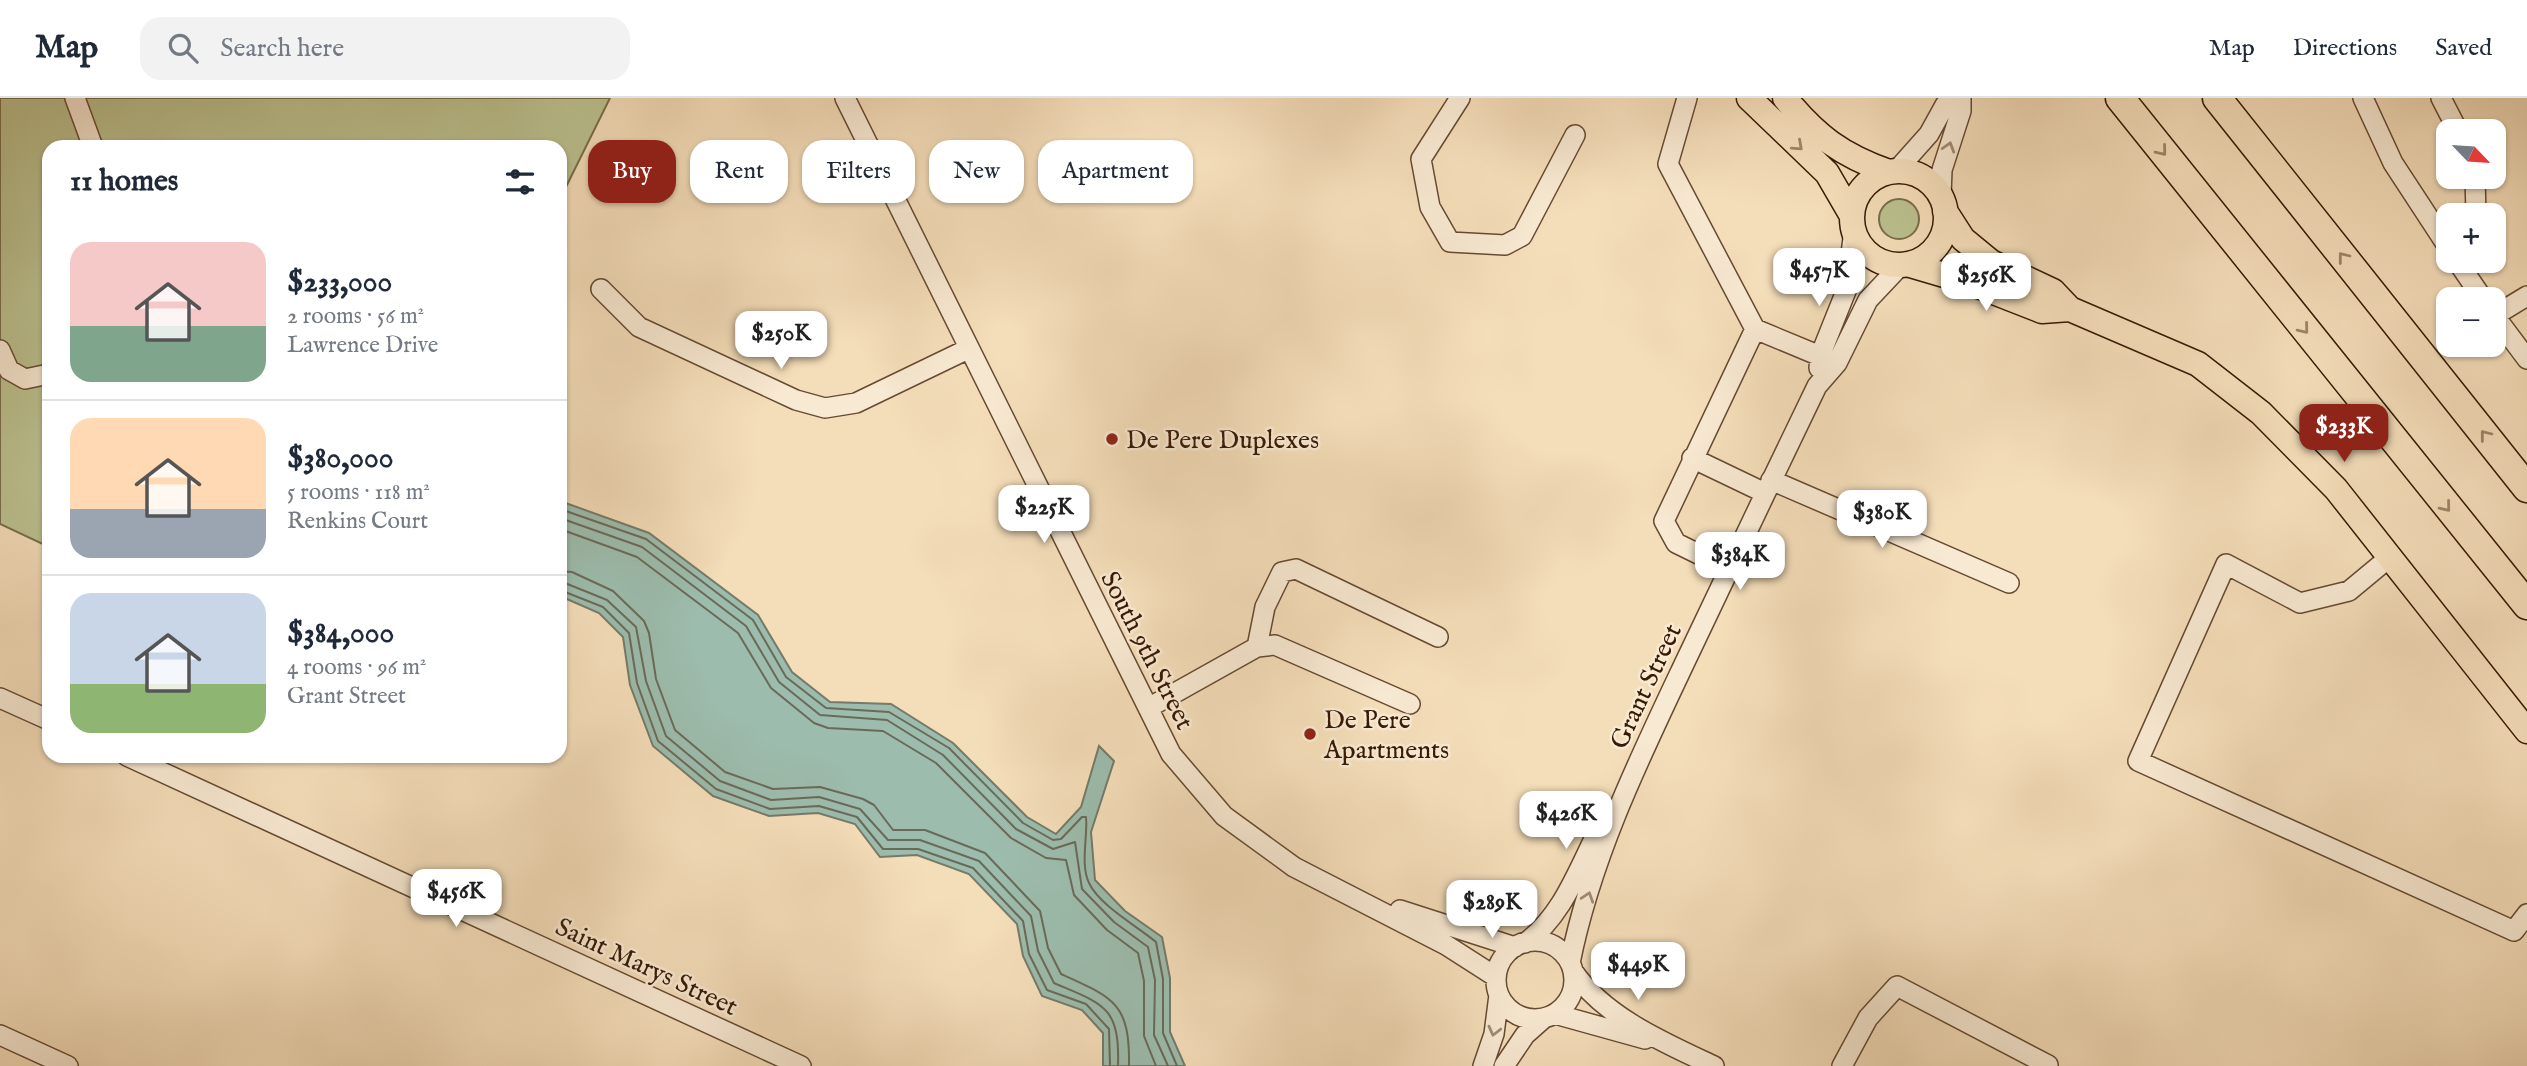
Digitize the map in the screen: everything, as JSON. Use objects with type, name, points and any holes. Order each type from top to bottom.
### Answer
[{"type":"highway","points":[[2120,98],[2527,605]]},
{"type":"highway","points":[[2217,98],[2527,488]]},
{"type":"main road","points":[[1749,98],[1827,173],[1861,246],[1872,256],[1886,263],[1904,264],[1968,282],[2042,311],[2070,309]]},
{"type":"main road","points":[[1785,98],[1817,135],[1859,161],[1922,177],[1943,204],[1963,239],[1977,253],[2053,291],[2070,309],[2197,364],[2262,413],[2336,489],[2527,731]]},
{"type":"main road","points":[[1853,224],[1863,188],[1892,171]]},
{"type":"main road","points":[[1904,264],[1920,259],[1936,245],[1945,225],[1943,204]]},
{"type":"street","points":[[75,98],[90,140]]},
{"type":"street","name":"South 9th Street","points":[[845,98],[1171,754],[1224,816],[1294,867],[1352,894],[1446,945],[1497,986]]},
{"type":"street","points":[[1460,98],[1421,159],[1430,207],[1450,242],[1505,245],[1522,236],[1575,135]]},
{"type":"street","points":[[1687,98],[1668,164],[1755,329],[1820,356]]},
{"type":"street","points":[[1892,171],[1929,134],[1945,105],[1953,98]]},
{"type":"street","points":[[1943,204],[1942,170],[1961,111],[1961,98]]},
{"type":"street","points":[[2362,98],[2393,163],[2436,229]]},
{"type":"street","points":[[2441,98],[2452,119]]},
{"type":"street","name":"Grant Street","points":[[1817,386],[1820,356],[1846,291],[1853,224]]},
{"type":"street","name":"Grant Street","points":[[1504,1066],[1525,1035],[1570,998],[1574,985],[1572,967],[1588,897],[1628,782],[1817,386],[1837,363],[1868,300],[1904,264]]},
{"type":"street","points":[[601,289],[639,327],[796,400],[825,408],[856,403],[968,349]]},
{"type":"street","points":[[2506,308],[2527,296]]},
{"type":"street","points":[[1729,569],[1676,543],[1664,521],[1755,329]]},
{"type":"street","points":[[2506,331],[2527,359]]},
{"type":"street","points":[[0,350],[9,370],[25,379],[42,375]]},
{"type":"street","points":[[1692,458],[2009,583]]},
{"type":"street","points":[[2390,557],[2349,591],[2300,603],[2226,564],[2138,761],[2514,931],[2527,914]]},
{"type":"street","points":[[1256,647],[1265,607],[1282,572],[1296,569],[1438,637]]},
{"type":"street","points":[[1148,708],[1256,647],[1275,645],[1410,704]]},
{"type":"street","points":[[0,698],[42,717]]},
{"type":"street","name":"Saint Marys Street","points":[[142,763],[801,1066]]},
{"type":"street","name":"Grant Street","points":[[1483,1066],[1496,1026],[1499,965],[1520,945],[1538,934],[1558,908],[1603,822],[1628,782]]},
{"type":"street","name":"South 9th Street","points":[[1352,894],[1520,945]]},
{"type":"street","points":[[1520,945],[1546,943],[1556,947],[1596,999],[1685,1052],[1714,1066]]},
{"type":"street","points":[[1497,986],[1516,1014],[1596,1024],[1685,1052]]},
{"type":"street","points":[[1842,1066],[1868,1018],[1897,986],[2048,1065]]},
{"type":"street","points":[[0,1035],[68,1066]]},
{"type":"green space","points":[[0,98],[610,98],[567,185],[567,140],[42,140],[42,544],[0,524]]},
{"type":"green space","points":[[1899,199],[1913,205],[1919,219],[1913,233],[1899,239],[1885,233],[1879,219],[1885,205]]},
{"type":"water","points":[[567,504],[649,533],[758,615],[792,672],[830,702],[891,704],[953,743],[1027,817],[1056,834],[1081,807],[1099,746],[1114,761],[1091,832],[1095,880],[1125,911],[1162,937],[1170,978],[1170,1032],[1185,1066],[1103,1066],[1103,1033],[1082,1010],[1042,996],[1023,956],[1017,924],[969,874],[917,855],[880,857],[855,824],[818,813],[769,816],[713,796],[653,746],[630,685],[623,637],[599,613],[567,599]]},
{"type":"place","name":"De Pere Duplexes","points":[[1112,439]]},
{"type":"place","name":"De Pere Apartments","points":[[1310,734]]}]
